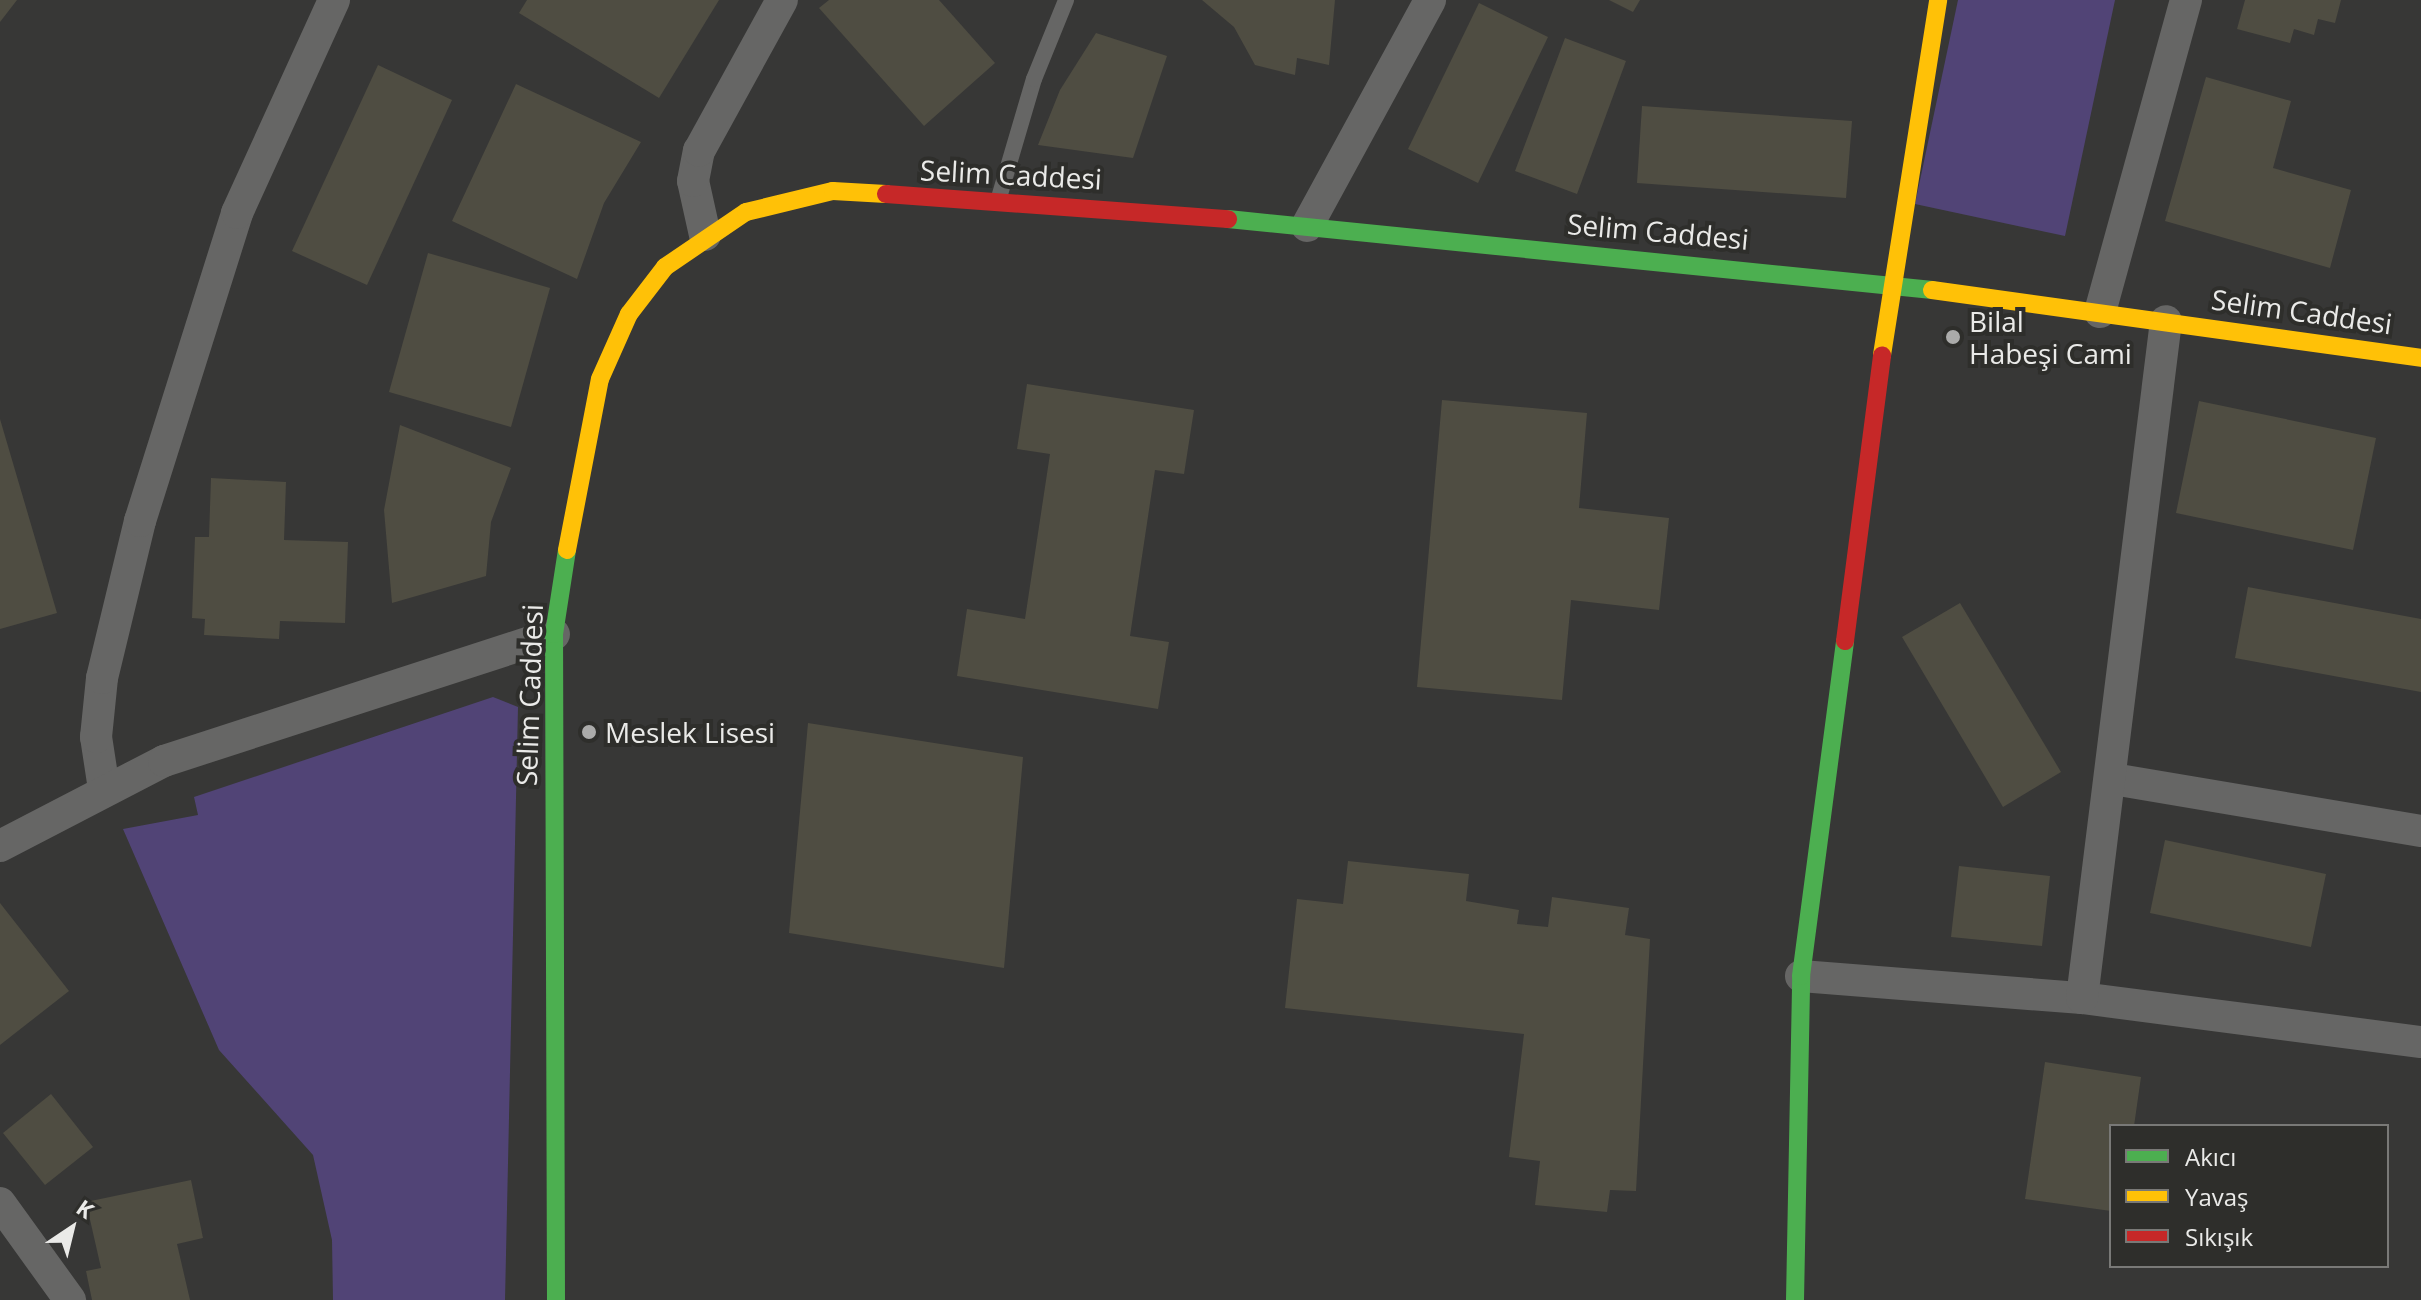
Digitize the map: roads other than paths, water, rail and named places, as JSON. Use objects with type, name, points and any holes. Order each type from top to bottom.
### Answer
[{"type":"main road","points":[[1795,1300],[1801,976],[1891,284],[1938,0]]},
{"type":"main road","name":"Selim Caddesi","points":[[556,1300],[554,634],[600,379],[629,314],[665,267],[705,235],[746,212],[833,191],[1307,226],[1891,284],[2421,358]]},
{"type":"street","points":[[104,789],[96,737],[102,678],[140,521],[237,213],[334,0]]},
{"type":"street","points":[[705,235],[693,181],[699,151],[782,0]]},
{"type":"street","points":[[1307,226],[1430,0]]},
{"type":"street","points":[[2100,312],[2186,0]]},
{"type":"street","points":[[2082,998],[2113,779],[2166,321]]},
{"type":"street","points":[[0,846],[104,789],[235,734],[554,634]]},
{"type":"street","points":[[2113,779],[2421,831]]},
{"type":"street","points":[[1801,976],[2082,998],[2421,1042]]},
{"type":"street","points":[[0,1203],[70,1300]]},
{"type":"lane","points":[[998,203],[1030,91],[1066,0]]},
{"type":"place","name":"Bilal Habeşi Cami","points":[[1953,337]]},
{"type":"place","name":"Meslek Lisesi","points":[[589,732]]}]
